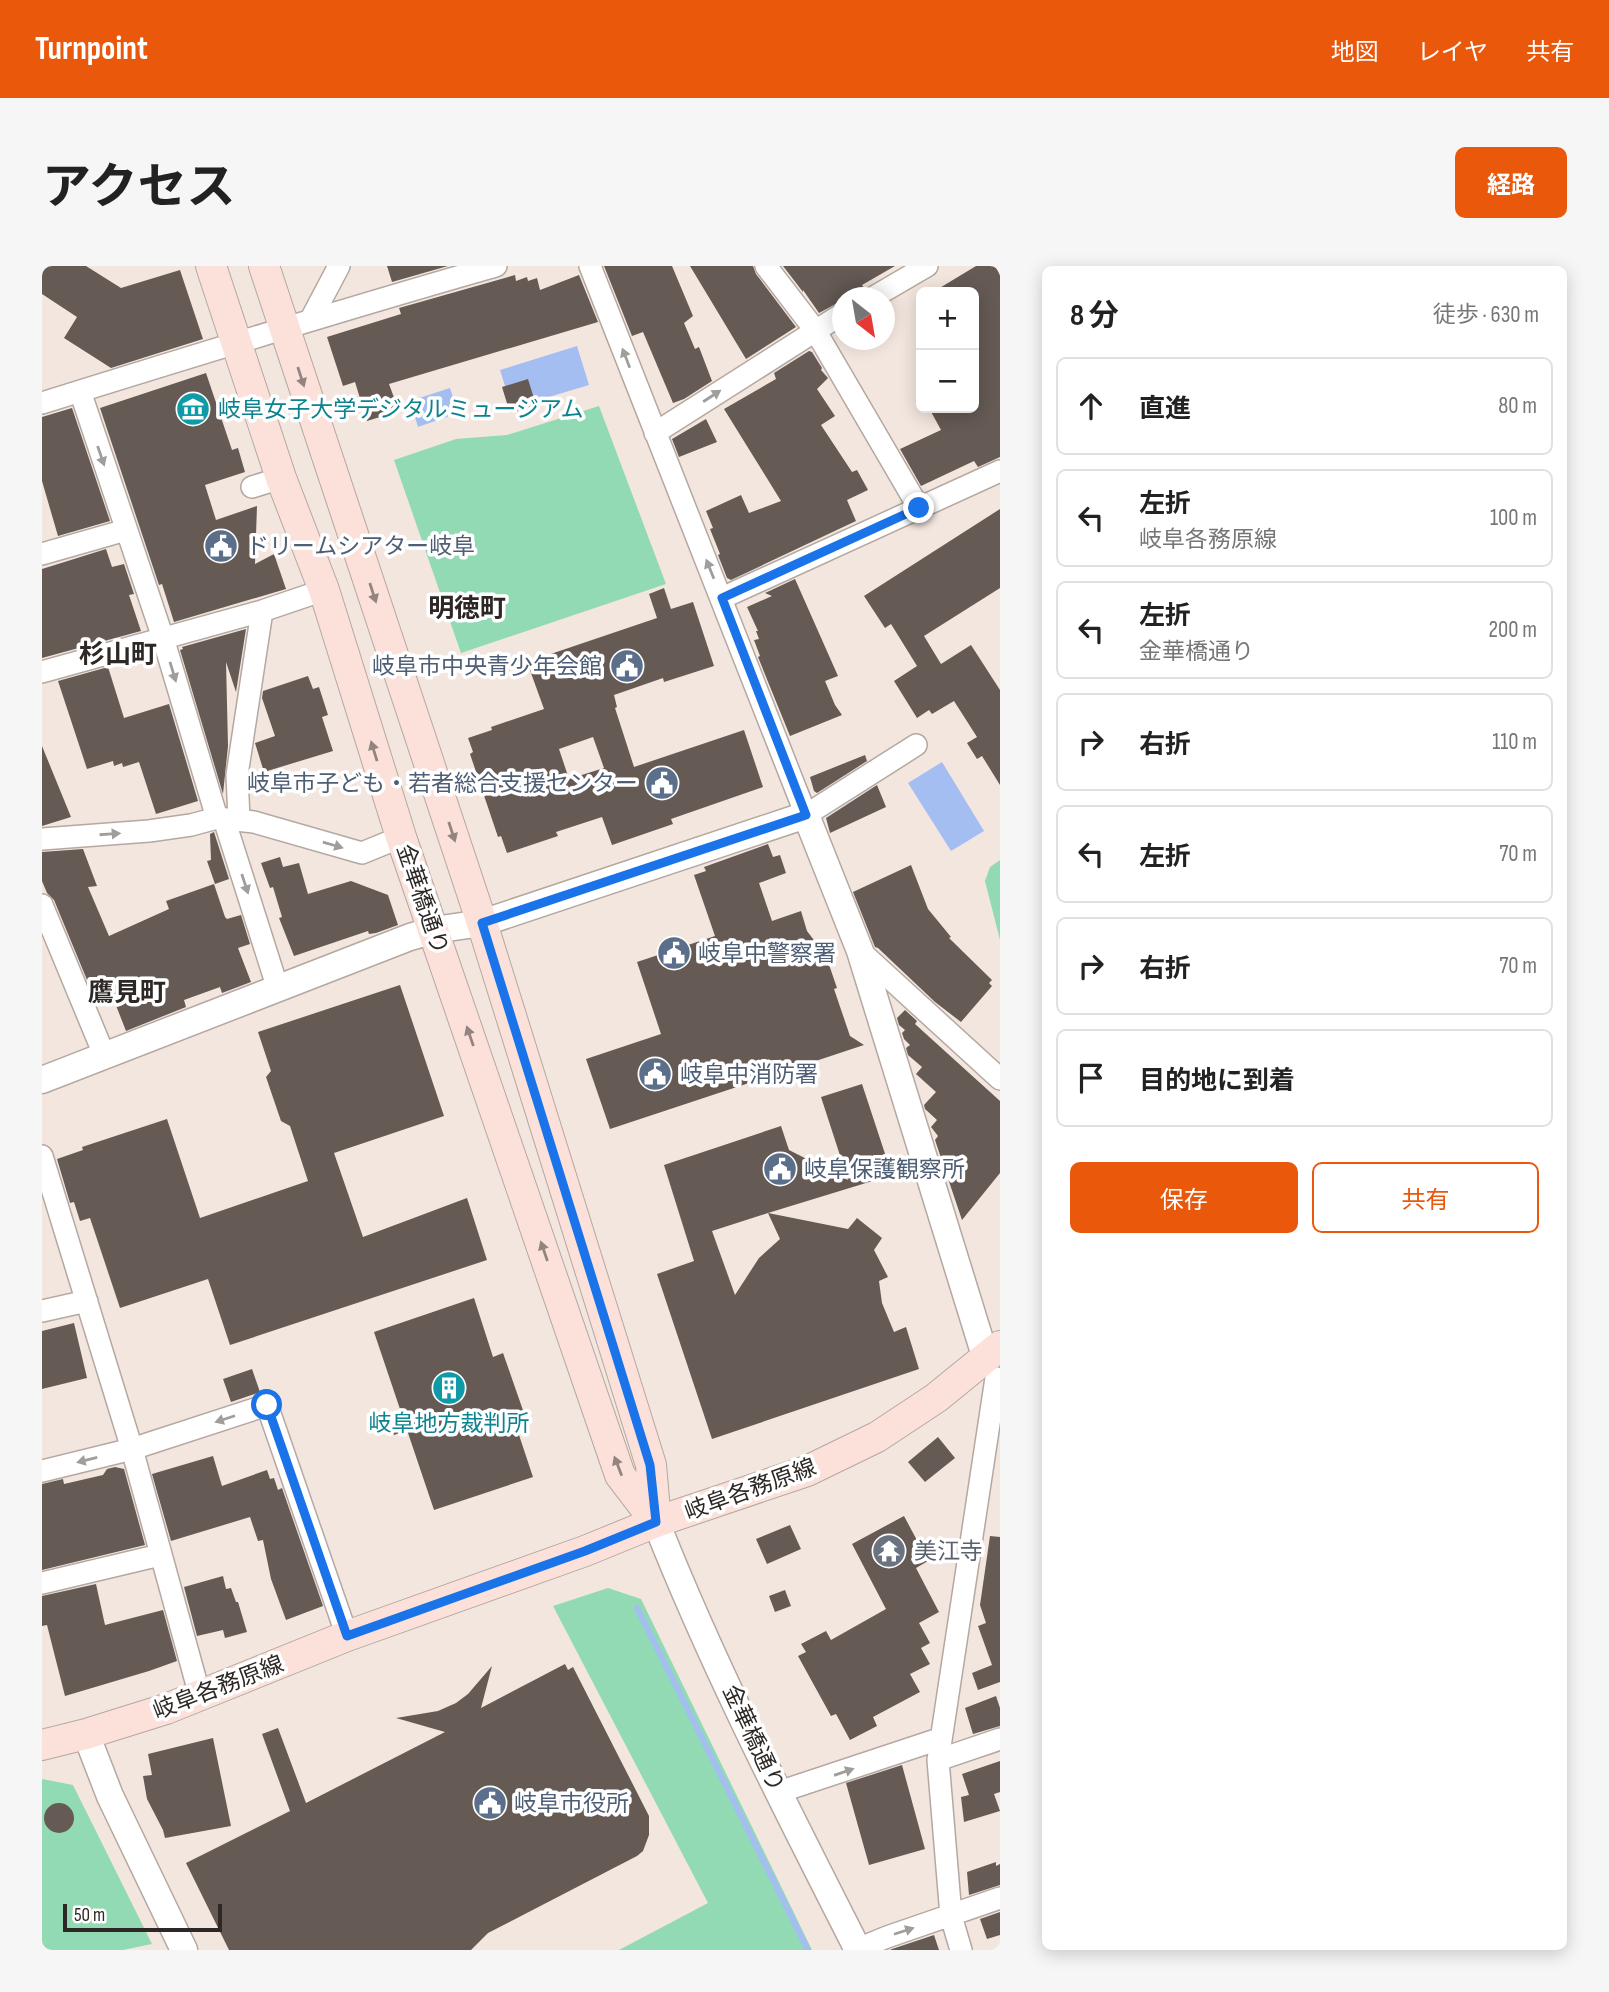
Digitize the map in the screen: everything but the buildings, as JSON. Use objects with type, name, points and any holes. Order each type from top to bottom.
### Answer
[{"type":"main road","name":"金華橋通り","points":[[211,266],[281,478],[324,590],[401,837],[620,1475],[656,1522]]},
{"type":"main road","name":"金華橋通り","points":[[264,266],[298,324],[650,1465],[656,1522]]},
{"type":"main road","name":"岐阜各務原線","points":[[42,1745],[86,1734],[200,1696],[347,1636],[585,1551],[656,1522],[818,1466],[877,1437],[936,1398],[995,1368]]},
{"type":"street","points":[[298,324],[339,266]]},
{"type":"street","points":[[42,403],[496,266]]},
{"type":"street","points":[[590,266],[860,951],[995,1368],[938,1750],[951,1916],[961,1950]]},
{"type":"street","points":[[766,266],[815,330],[919,508]]},
{"type":"street","points":[[891,287],[927,266]]},
{"type":"street","points":[[655,433],[832,320]]},
{"type":"street","points":[[80,391],[227,819],[278,989]]},
{"type":"street","points":[[722,598],[1000,471]]},
{"type":"street","points":[[252,487],[281,478]]},
{"type":"street","points":[[42,554],[126,530]]},
{"type":"street","points":[[42,672],[262,611],[324,590]]},
{"type":"street","points":[[227,819],[237,775],[262,611]]},
{"type":"street","points":[[42,1080],[434,930],[482,923],[806,815],[916,745]]},
{"type":"street","points":[[42,839],[149,831],[227,819],[362,853],[401,837]]},
{"type":"street","points":[[42,905],[105,1057]]},
{"type":"street","points":[[860,951],[1000,1079]]},
{"type":"street","points":[[42,1156],[132,1449],[200,1696]]},
{"type":"street","points":[[42,1311],[87,1301]]},
{"type":"street","points":[[42,1471],[132,1449],[267,1405],[347,1636]]},
{"type":"street","name":"金華橋通り","points":[[656,1522],[677,1574],[779,1792],[858,1950]]},
{"type":"street","points":[[42,1583],[160,1555]]},
{"type":"street","points":[[86,1734],[110,1796],[177,1948]]},
{"type":"street","points":[[779,1792],[938,1750],[1000,1739]]},
{"type":"street","points":[[858,1950],[887,1937],[1000,1898]]},
{"type":"green space","points":[[599,406],[666,584],[461,653],[394,460],[456,439],[507,435]]},
{"type":"green space","points":[[1000,860],[1000,940],[985,881],[990,867]]},
{"type":"green space","points":[[608,1588],[641,1599],[812,1950],[619,1950],[708,1903],[553,1606]]},
{"type":"green space","points":[[42,1779],[73,1785],[152,1944],[123,1950],[42,1950]]},
{"type":"water","points":[[577,346],[589,385],[512,408],[500,370]]},
{"type":"water","points":[[450,388],[458,413],[418,427],[410,401]]},
{"type":"water","points":[[942,762],[984,831],[951,851],[908,783]]},
{"type":"waterway","points":[[637,1608],[808,1950]]},
{"type":"place","name":"岐阜女子大学デジタルミュージアム","points":[[193,409]]},
{"type":"place","name":"ドリームシアター岐阜","points":[[221,546]]},
{"type":"place","name":"岐阜市中央青少年会館","points":[[627,666]]},
{"type":"place","name":"岐阜市子ども・若者総合支援センター","points":[[662,783]]},
{"type":"place","name":"岐阜中警察署","points":[[674,953]]},
{"type":"place","name":"岐阜中消防署","points":[[655,1074]]},
{"type":"place","name":"岐阜保護観察所","points":[[780,1169]]},
{"type":"place","name":"岐阜地方裁判所","points":[[449,1388]]},
{"type":"place","name":"美江寺","points":[[889,1551]]},
{"type":"place","name":"岐阜市役所","points":[[490,1803]]},
{"type":"district","name":"明徳町","points":[[467,608]]},
{"type":"district","name":"杉山町","points":[[118,654]]},
{"type":"district","name":"鷹見町","points":[[127,992]]},
{"type":"route","points":[[267,1405],[347,1636],[585,1551],[656,1522],[650,1465],[482,923],[806,815],[722,598],[919,508]]}]
